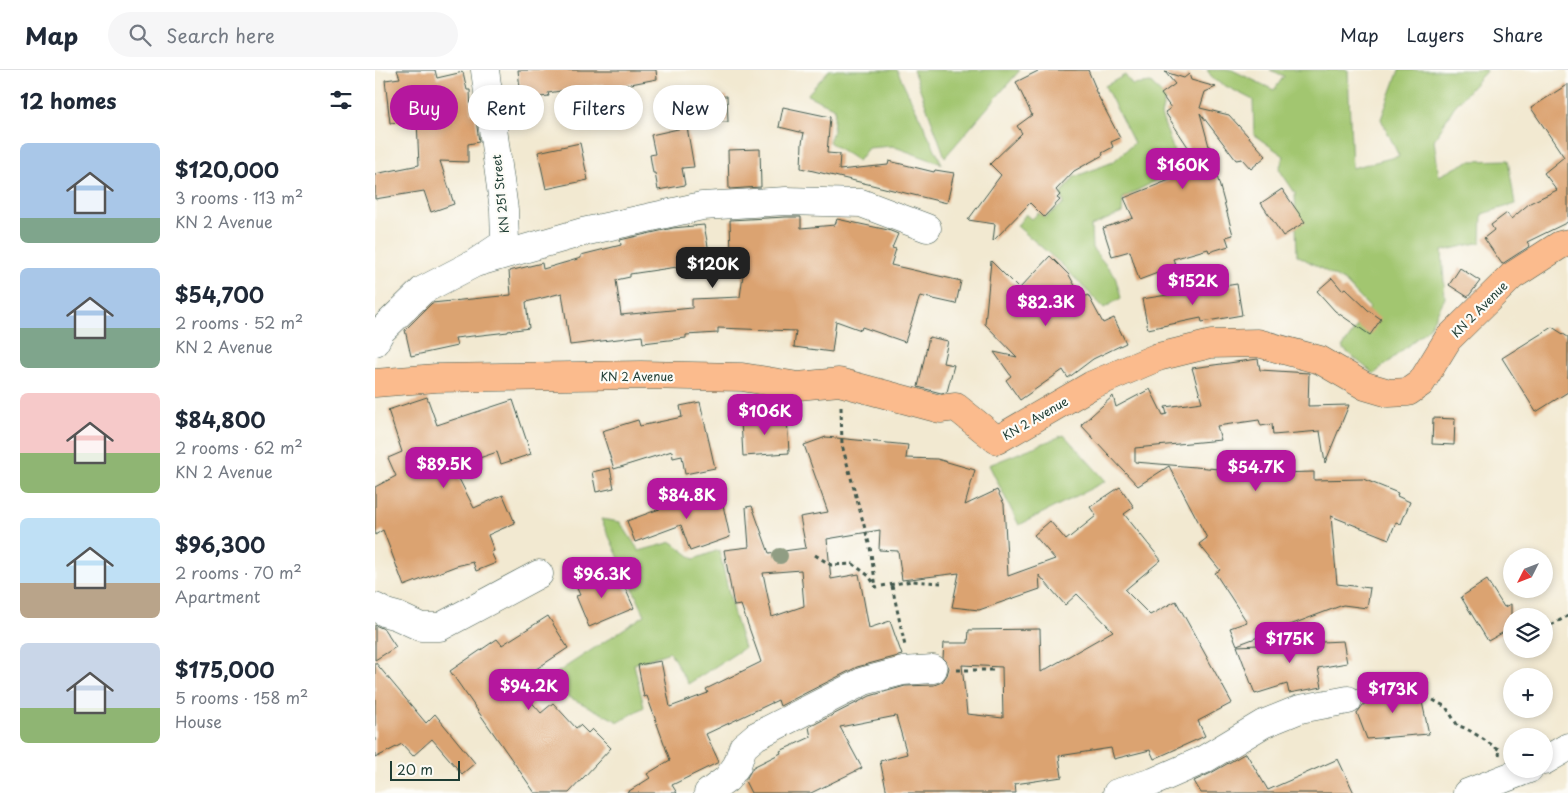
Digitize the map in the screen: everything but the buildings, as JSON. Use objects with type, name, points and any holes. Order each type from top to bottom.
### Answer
[{"type":"main road","name":"KN 2 Avenue","points":[[375,383],[436,378],[641,375],[742,377],[798,386],[839,382],[940,409],[956,407],[997,440],[1092,385],[1158,357],[1211,344],[1258,343],[1320,360],[1365,386],[1389,393],[1408,392],[1421,382],[1448,339],[1512,276],[1560,245],[1568,243]]},
{"type":"street","name":"KN 251 Street","points":[[375,342],[381,331],[423,290],[475,263],[505,243],[504,210],[485,70]]},
{"type":"street","points":[[475,263],[583,232],[702,206],[786,201],[861,203],[927,228]]},
{"type":"street","points":[[375,607],[386,614],[397,616],[421,627],[440,627],[539,574]]},
{"type":"street","points":[[708,793],[727,779],[737,765],[743,747],[756,736],[864,681],[903,671],[933,669]]},
{"type":"street","points":[[1117,793],[1153,782],[1203,760],[1263,724],[1300,709],[1348,700]]},
{"type":"street","points":[[1553,756],[1568,747]]},
{"type":"street","points":[[1467,793],[1506,778]]},
{"type":"path","points":[[839,382],[842,445],[870,547],[876,587]]},
{"type":"path","points":[[815,555],[831,565],[853,564],[869,576],[876,587]]},
{"type":"path","points":[[876,587],[892,586],[912,581],[941,583]]},
{"type":"path","points":[[892,586],[906,651],[913,655],[920,655],[927,668],[974,671],[996,670]]},
{"type":"path","points":[[1553,624],[1568,616]]},
{"type":"path","points":[[1433,700],[1446,707],[1458,726],[1464,727],[1483,741],[1500,750],[1496,768],[1503,770]]},
{"type":"green space","points":[[829,70],[897,70],[942,164],[892,146],[868,148],[858,161],[829,142],[833,131],[835,108],[807,95]]},
{"type":"green space","points":[[913,70],[1020,70],[945,157]]},
{"type":"green space","points":[[1207,70],[1232,70],[1274,90],[1284,76],[1270,70],[1348,70],[1352,168],[1399,156],[1381,119],[1399,70],[1487,70],[1454,107],[1434,140],[1439,176],[1469,161],[1508,160],[1515,204],[1482,214],[1481,242],[1442,251],[1445,298],[1429,328],[1374,374],[1342,348],[1370,308],[1345,282],[1297,255],[1295,193],[1279,169],[1284,156],[1254,135],[1253,100],[1214,80]]},
{"type":"green space","points":[[1125,75],[1132,85],[1151,83],[1165,98],[1161,115],[1174,151],[1167,157],[1161,178],[1123,198],[1122,213],[1091,226],[1092,248],[1115,276],[1121,298],[1104,308],[1060,263],[1017,226],[1026,214],[1032,219],[1038,213],[1045,218],[1064,203],[1061,194],[1074,177],[1113,162],[1134,143],[1105,86]]},
{"type":"green space","points":[[1064,435],[1106,481],[1019,525],[989,465]]},
{"type":"green space","points":[[601,519],[620,522],[639,551],[672,542],[694,559],[719,550],[734,615],[744,648],[688,684],[670,652],[634,664],[644,707],[619,722],[541,683],[645,615]]}]
